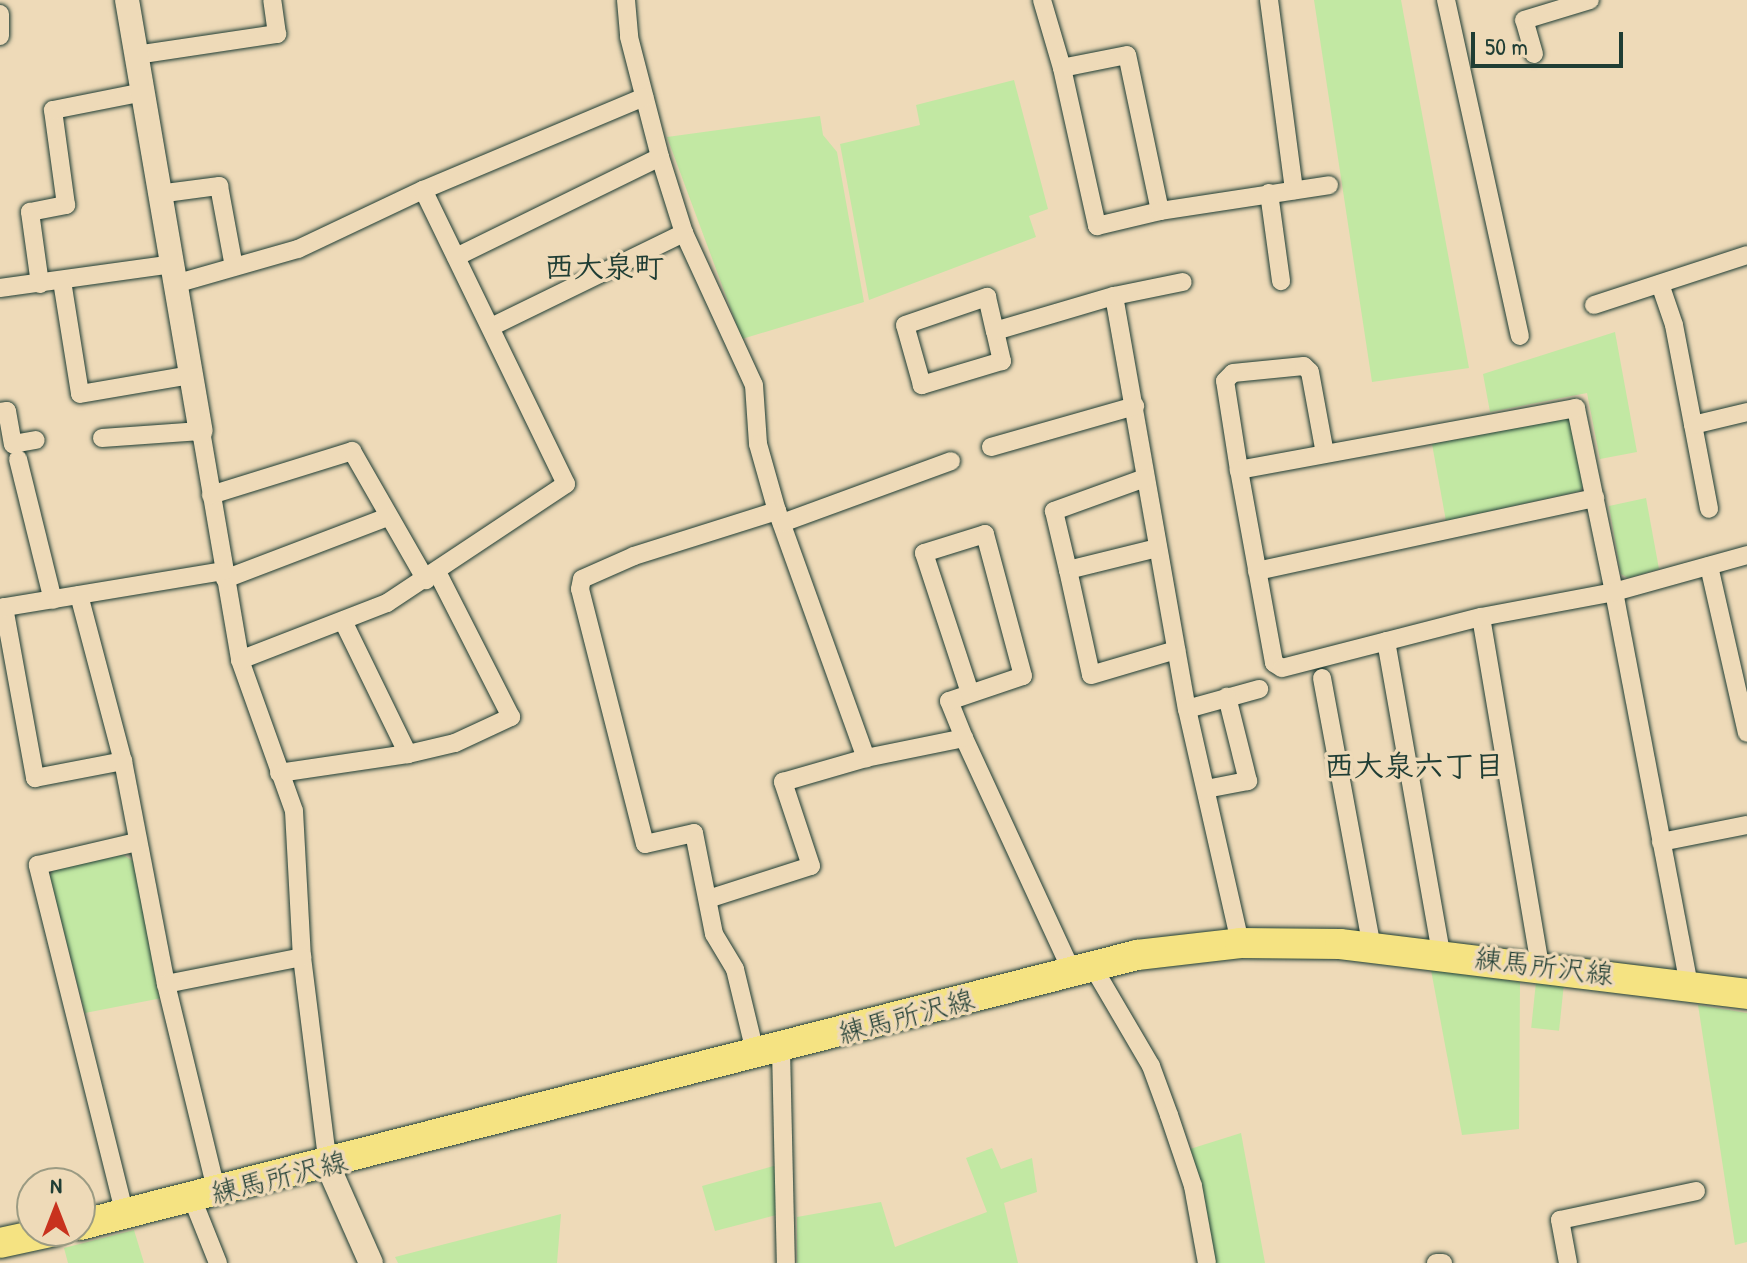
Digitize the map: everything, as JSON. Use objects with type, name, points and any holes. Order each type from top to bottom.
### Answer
[{"type":"main road","name":"練馬所沢線","points":[[96,1221],[328,1166],[1137,955],[1240,943],[1372,947],[1540,965],[1747,994]]},
{"type":"street","points":[[127,0],[240,660],[294,811],[302,957],[328,1166],[371,1263]]},
{"type":"street","points":[[136,55],[277,34],[272,0]]},
{"type":"street","points":[[626,0],[644,97],[684,233],[754,385],[758,444],[779,517],[866,758]]},
{"type":"street","points":[[1042,0],[1062,68],[1097,226],[1160,211],[1329,185]]},
{"type":"street","points":[[1269,0],[1294,190]]},
{"type":"street","points":[[1446,0],[1520,336]]},
{"type":"street","points":[[1534,54],[1524,20],[1590,0]]},
{"type":"street","points":[[0,14],[0,36]]},
{"type":"street","points":[[1062,68],[1127,55],[1160,211]]},
{"type":"street","points":[[40,284],[30,212],[66,205],[53,110],[144,92]]},
{"type":"street","points":[[0,288],[234,267],[298,249],[423,190],[644,97]]},
{"type":"street","points":[[456,257],[660,157]]},
{"type":"street","points":[[158,194],[219,186],[234,267]]},
{"type":"street","points":[[240,660],[344,623],[432,577],[566,484],[423,190]]},
{"type":"street","points":[[1269,193],[1281,281]]},
{"type":"street","points":[[491,327],[684,233]]},
{"type":"street","points":[[1594,305],[1747,255]]},
{"type":"street","points":[[62,281],[80,394],[191,375]]},
{"type":"street","points":[[995,331],[1114,296],[1183,282]]},
{"type":"street","points":[[1660,284],[1709,509]]},
{"type":"street","points":[[1114,296],[1187,709],[1240,943]]},
{"type":"street","points":[[987,297],[995,331],[1002,361],[922,385],[905,325],[987,297]]},
{"type":"street","points":[[1325,454],[1310,372],[1304,366],[1233,373],[1225,381],[1274,663],[1282,668],[1481,617],[1614,592],[1747,555]]},
{"type":"street","points":[[991,447],[1135,406]]},
{"type":"street","points":[[1239,470],[1576,408],[1689,985]]},
{"type":"street","points":[[0,412],[7,411],[13,444],[36,440]]},
{"type":"street","points":[[1693,425],[1747,412]]},
{"type":"street","points":[[102,438],[201,431]]},
{"type":"street","points":[[211,495],[352,451],[387,517],[432,577],[511,717],[455,743],[408,754],[279,773]]},
{"type":"street","points":[[18,459],[53,600]]},
{"type":"street","points":[[786,1263],[768,1053],[735,969],[714,934],[694,833],[645,844],[580,589],[582,579],[634,556],[779,517],[951,461]]},
{"type":"street","points":[[1145,478],[1054,511],[1091,675],[1176,650]]},
{"type":"street","points":[[1257,571],[1595,498]]},
{"type":"street","points":[[123,761],[35,778],[2,608],[224,575],[387,517]]},
{"type":"street","points":[[970,693],[924,553],[985,534],[1023,676],[949,701],[964,738],[1082,970],[1151,1066],[1193,1186],[1207,1263]]},
{"type":"street","points":[[1068,570],[1157,548]]},
{"type":"street","points":[[1709,566],[1747,733]]},
{"type":"street","points":[[79,595],[123,761],[218,1263]]},
{"type":"street","points":[[1481,617],[1540,965]]},
{"type":"street","points":[[344,623],[408,754]]},
{"type":"street","points":[[1386,641],[1441,953]]},
{"type":"street","points":[[1322,678],[1372,947]]},
{"type":"street","points":[[1187,709],[1259,689]]},
{"type":"street","points":[[1206,789],[1248,781],[1227,697]]},
{"type":"street","points":[[708,899],[811,866],[783,782],[866,758],[964,738]]},
{"type":"street","points":[[1661,842],[1747,825]]},
{"type":"street","points":[[125,1215],[38,865],[137,842]]},
{"type":"street","points":[[166,984],[302,957]]},
{"type":"street","points":[[1568,1263],[1560,1220],[1696,1191]]},
{"type":"street","points":[[1436,1263],[1443,1263]]},
{"type":"green space","points":[[1314,0],[1401,0],[1469,368],[1372,382]]},
{"type":"green space","points":[[1014,80],[1048,209],[1029,216],[1036,237],[869,300],[840,144],[920,125],[916,105]]},
{"type":"green space","points":[[820,116],[823,135],[837,152],[864,302],[742,339],[667,137]]},
{"type":"green space","points":[[1615,332],[1637,452],[1600,459],[1587,393],[1490,412],[1483,374]]},
{"type":"green space","points":[[1567,418],[1574,422],[1585,483],[1580,491],[1446,521],[1432,444]]},
{"type":"green space","points":[[1646,498],[1659,569],[1628,578],[1621,574],[1609,506]]},
{"type":"green space","points":[[123,855],[133,861],[162,998],[85,1013],[50,877],[53,869]]},
{"type":"green space","points":[[1431,970],[1520,982],[1519,1129],[1462,1135]]},
{"type":"green space","points":[[1536,982],[1564,985],[1559,1031],[1531,1028]]},
{"type":"green space","points":[[1698,1005],[1747,1013],[1747,1242],[1735,1245]]},
{"type":"green space","points":[[1241,1133],[1265,1263],[1215,1263],[1190,1149]]},
{"type":"green space","points":[[992,1148],[1001,1169],[1032,1158],[1037,1192],[1004,1203],[1018,1263],[797,1263],[797,1217],[881,1202],[895,1247],[987,1212],[966,1158]]},
{"type":"green space","points":[[777,1165],[780,1214],[715,1231],[702,1186]]},
{"type":"green space","points":[[561,1214],[557,1263],[398,1263],[395,1257]]},
{"type":"green space","points":[[134,1230],[144,1263],[68,1263],[64,1248],[96,1247],[96,1240]]},
{"type":"district","name":"西大泉町","points":[[604,266]]},
{"type":"district","name":"西大泉六丁目","points":[[1414,765]]}]
